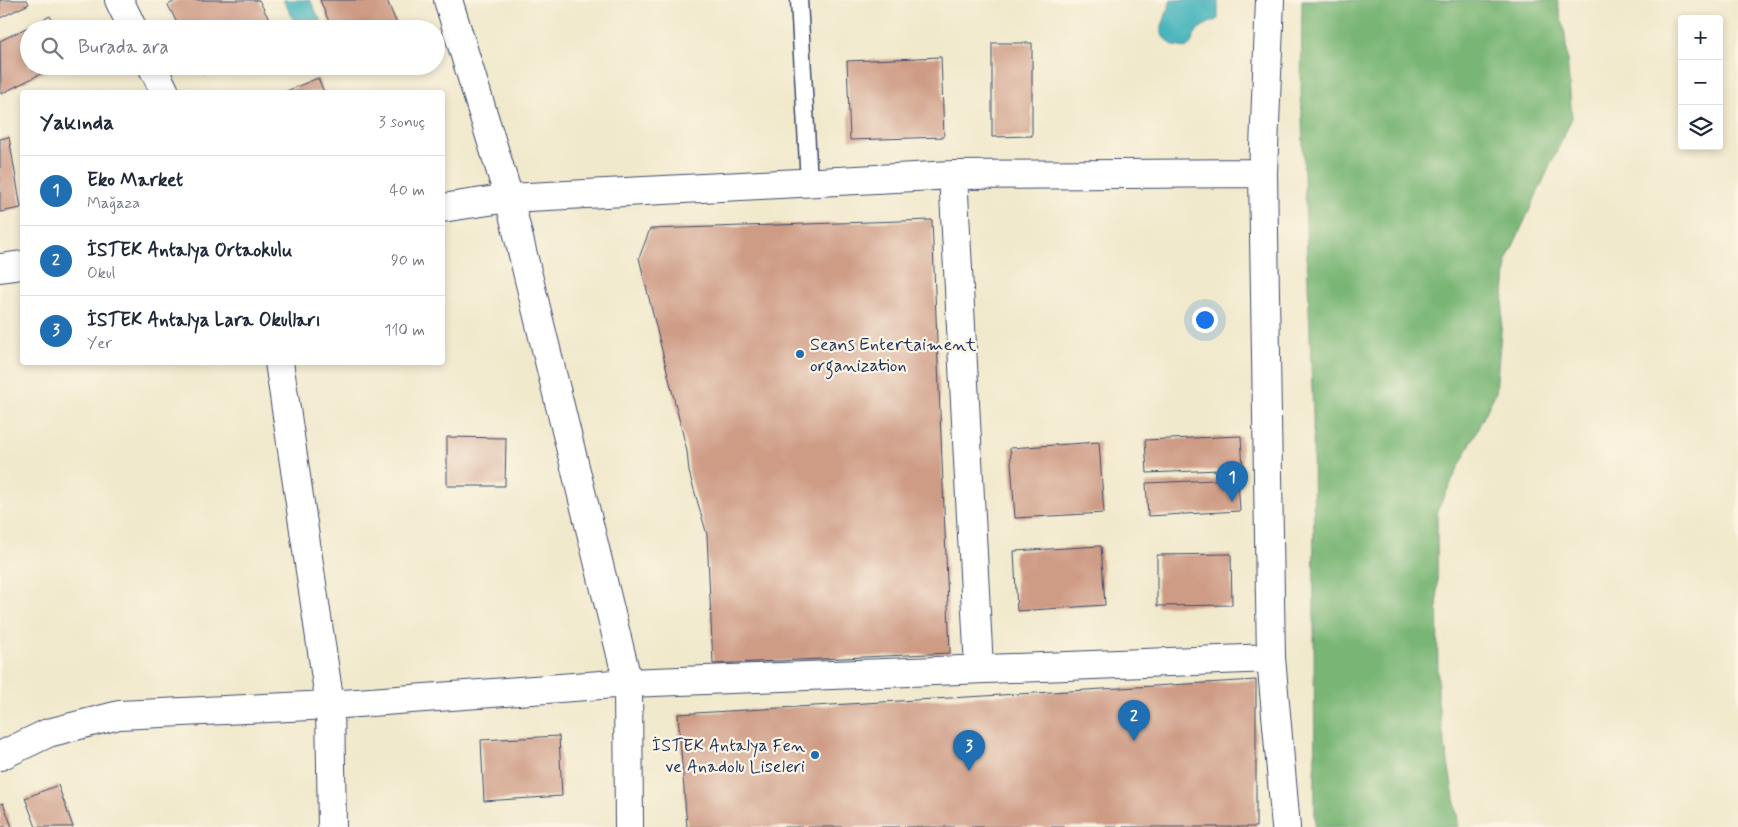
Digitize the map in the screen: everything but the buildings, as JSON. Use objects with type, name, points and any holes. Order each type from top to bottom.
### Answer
[{"type":"street","points":[[119,0],[129,20]]},
{"type":"street","points":[[448,0],[509,198],[628,683],[629,827]]},
{"type":"street","points":[[1270,0],[1263,173],[1271,658],[1286,827]]},
{"type":"street","points":[[156,75],[164,90]]},
{"type":"street","points":[[445,208],[509,198],[809,184],[953,175],[1263,173]]},
{"type":"street","points":[[953,175],[979,668]]},
{"type":"street","points":[[0,268],[20,266]]},
{"type":"street","points":[[279,365],[330,705],[332,827]]},
{"type":"street","points":[[0,756],[48,733],[119,716],[330,705],[628,683],[1271,658]]},
{"type":"lane","points":[[800,0],[809,184]]},
{"type":"green space","points":[[1302,0],[1557,0],[1565,34],[1572,118],[1507,259],[1496,392],[1437,511],[1438,703],[1459,827],[1315,827],[1313,418],[1301,92]]},
{"type":"water","points":[[283,0],[310,0],[320,20],[294,20]]},
{"type":"water","points":[[1171,0],[1218,0],[1218,19],[1199,29],[1186,48],[1174,46],[1163,37],[1161,29]]},
{"type":"place","name":"Seans Entertaiment organization","points":[[800,354]]},
{"type":"place","name":"Eko Market","points":[[1232,502]]},
{"type":"place","name":"İSTEK Antalya Ortaokulu","points":[[1134,741]]},
{"type":"place","name":"İSTEK Antalya Fen ve Anadolu Liseleri","points":[[815,755]]},
{"type":"place","name":"İSTEK Antalya Lara Okulları","points":[[969,771]]}]
